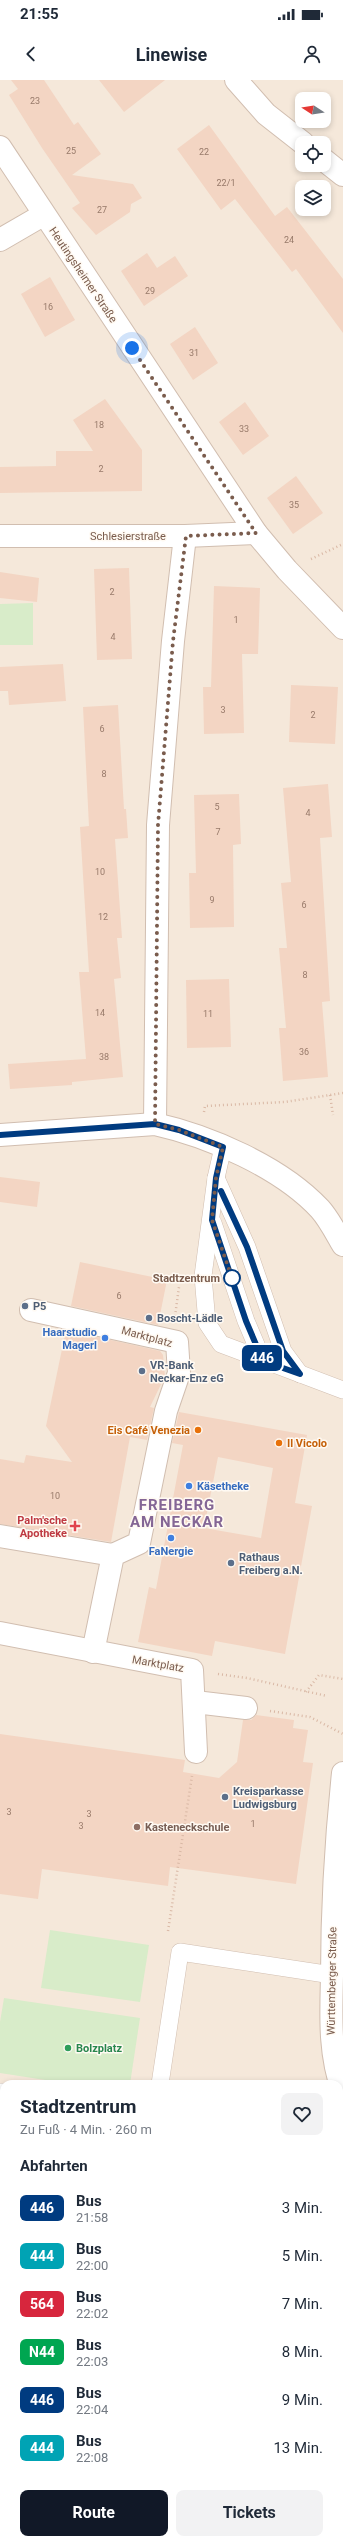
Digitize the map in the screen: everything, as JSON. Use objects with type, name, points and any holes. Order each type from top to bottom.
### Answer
[{"type":"street","points":[[236,80],[266,114],[295,137]]},
{"type":"street","name":"Heutingsheimer Straße","points":[[0,148],[43,215],[256,533],[287,570],[343,628]]},
{"type":"street","points":[[331,166],[343,175]]},
{"type":"street","points":[[0,240],[43,215]]},
{"type":"street","name":"Schlesierstraße","points":[[0,536],[186,536],[256,533]]},
{"type":"street","points":[[155,1124],[158,825],[173,641],[186,536]]},
{"type":"street","points":[[0,1135],[155,1124],[223,1147],[293,1185],[320,1209],[340,1233]]},
{"type":"street","name":"Marktplatz","points":[[31,1310],[177,1342],[179,1372],[166,1411],[139,1543],[113,1555]]},
{"type":"street","points":[[0,1536],[113,1555],[93,1652]]},
{"type":"street","name":"Marktplatz","points":[[0,1633],[192,1670],[195,1702],[196,1752]]},
{"type":"street","points":[[195,1702],[246,1708]]},
{"type":"street","name":"Württemberger Straße","points":[[338,2080],[335,2072],[331,2036],[338,1816],[343,1773]]},
{"type":"lane","points":[[223,1147],[216,1178],[212,1220],[203,1276],[207,1323],[221,1344],[343,1390]]},
{"type":"lane","points":[[216,1178],[247,1247],[283,1351],[300,1374]]},
{"type":"lane","points":[[212,1220],[246,1321],[263,1361]]},
{"type":"lane","points":[[161,2080],[180,1952],[332,1975]]},
{"type":"path","points":[[287,570],[343,544]]},
{"type":"path","points":[[200,1138],[205,1106],[284,1102],[343,1093]]},
{"type":"path","points":[[330,1095],[333,1115]]},
{"type":"path","points":[[192,1670],[247,1678],[327,1696]]},
{"type":"path","points":[[305,1692],[320,1675],[343,1679]]},
{"type":"path","points":[[246,1708],[310,1717],[343,1734]]},
{"type":"path","points":[[168,1933],[196,1752]]},
{"type":"shaded area","points":[[0,80],[343,80],[343,2080],[0,2080]]},
{"type":"green space","points":[[33,603],[33,645],[0,645],[0,604]]},
{"type":"green space","points":[[50,1930],[149,1945],[140,2002],[41,1988]]},
{"type":"green space","name":"Bolzplatz","points":[[4,1998],[140,2018],[131,2080],[45,2080],[0,2073],[0,2022]]},
{"type":"building","points":[[11,80],[44,80],[74,125],[78,122],[101,154],[72,175],[133,184],[142,198],[131,204],[130,212],[96,235],[72,208],[80,203],[42,148],[9,95],[18,89]]},
{"type":"building","points":[[99,80],[165,80],[124,112]]},
{"type":"building","points":[[209,125],[275,216],[287,207],[343,279],[343,333],[296,269],[292,272],[235,199],[221,210],[177,149]]},
{"type":"building","points":[[147,253],[157,268],[175,256],[188,276],[144,306],[121,271]]},
{"type":"building","points":[[50,277],[75,320],[45,337],[21,294]]},
{"type":"building","points":[[195,327],[218,363],[193,380],[170,344]]},
{"type":"building","points":[[105,399],[142,450],[142,491],[0,493],[0,467],[56,466],[56,451],[93,451],[73,420]]},
{"type":"building","points":[[245,402],[269,436],[243,455],[219,422]]},
{"type":"building","points":[[296,476],[323,513],[293,534],[267,498]]},
{"type":"building","points":[[129,568],[132,659],[97,660],[94,569]]},
{"type":"building","points":[[0,572],[39,578],[37,602],[0,598]]},
{"type":"building","points":[[214,586],[260,588],[258,654],[242,654],[244,733],[204,734],[203,687],[211,687]]},
{"type":"building","points":[[63,664],[66,701],[9,705],[8,691],[0,691],[0,667]]},
{"type":"building","points":[[291,685],[338,687],[335,744],[289,742]]},
{"type":"building","points":[[118,705],[124,809],[126,809],[128,838],[115,839],[122,938],[117,938],[121,978],[114,979],[123,1077],[72,1082],[72,1085],[10,1089],[8,1064],[86,1059],[79,972],[89,972],[80,827],[89,826],[83,707]]},
{"type":"building","points":[[328,784],[332,837],[320,838],[330,1001],[322,1002],[328,1077],[283,1081],[279,1028],[286,1028],[279,948],[287,948],[281,883],[291,882],[283,788]]},
{"type":"building","points":[[239,794],[241,844],[233,845],[234,927],[190,928],[189,873],[196,873],[194,795]]},
{"type":"building","points":[[229,979],[231,1047],[187,1048],[186,980]]},
{"type":"building","points":[[0,1177],[40,1182],[37,1207],[0,1202]]},
{"type":"building","points":[[80,1262],[167,1280],[158,1325],[71,1306]]},
{"type":"building","points":[[66,1330],[160,1351],[163,1355],[165,1376],[150,1407],[154,1408],[147,1440],[130,1437],[111,1542],[0,1524],[0,1459],[24,1463],[26,1455],[72,1462],[46,1426]]},
{"type":"building","name":"Rathaus Freiberg a.N.","points":[[179,1412],[307,1435],[295,1503],[312,1506],[285,1654],[215,1641],[212,1656],[138,1642],[149,1587],[156,1589],[183,1445],[172,1443]],"holes":[[[218,1457],[273,1468],[261,1538],[204,1528]]]},
{"type":"building","points":[[256,1715],[294,1720],[293,1728],[308,1730],[303,1762],[313,1763],[296,1884],[170,1867],[168,1886],[42,1869],[38,1899],[0,1894],[0,1734],[185,1760],[183,1772],[219,1778],[237,1762],[243,1720],[251,1720]]},
{"type":"bus line","name":"446","points":[[0,1135],[155,1124],[179,1130],[223,1147],[216,1178],[212,1220],[223,1254],[246,1321],[263,1361],[300,1374],[283,1351],[247,1247],[230,1207],[221,1191]]},
{"type":"place","name":"Stadtzentrum","points":[[232,1278]]},
{"type":"place","name":"P5","points":[[25,1306]]},
{"type":"place","name":"Boscht-Lädle","points":[[149,1318]]},
{"type":"place","name":"Haarstudio Magerl","points":[[105,1338]]},
{"type":"place","name":"VR-Bank Neckar-Enz eG","points":[[142,1371]]},
{"type":"place","name":"Eis Café Venezia","points":[[198,1430]]},
{"type":"place","name":"Il Vicolo","points":[[279,1443]]},
{"type":"place","name":"Käsetheke","points":[[189,1486]]},
{"type":"place","name":"Palm'sche Apotheke","points":[[75,1526]]},
{"type":"place","name":"FaNergie","points":[[171,1538]]},
{"type":"place","name":"Rathaus Freiberg a.N.","points":[[231,1563]]},
{"type":"place","name":"Kreisparkasse Ludwigsburg","points":[[225,1797]]},
{"type":"place","name":"Kasteneckschule","points":[[137,1827]]},
{"type":"place","name":"Bolzplatz","points":[[68,2048]]},
{"type":"district","name":"FREIBERG AM NECKAR","points":[[177,1514]]},
{"type":"route","points":[[132,348],[256,533],[186,536],[173,641],[158,825],[155,1124],[179,1130],[223,1147],[216,1178],[212,1220],[233,1281],[232,1278]]}]
